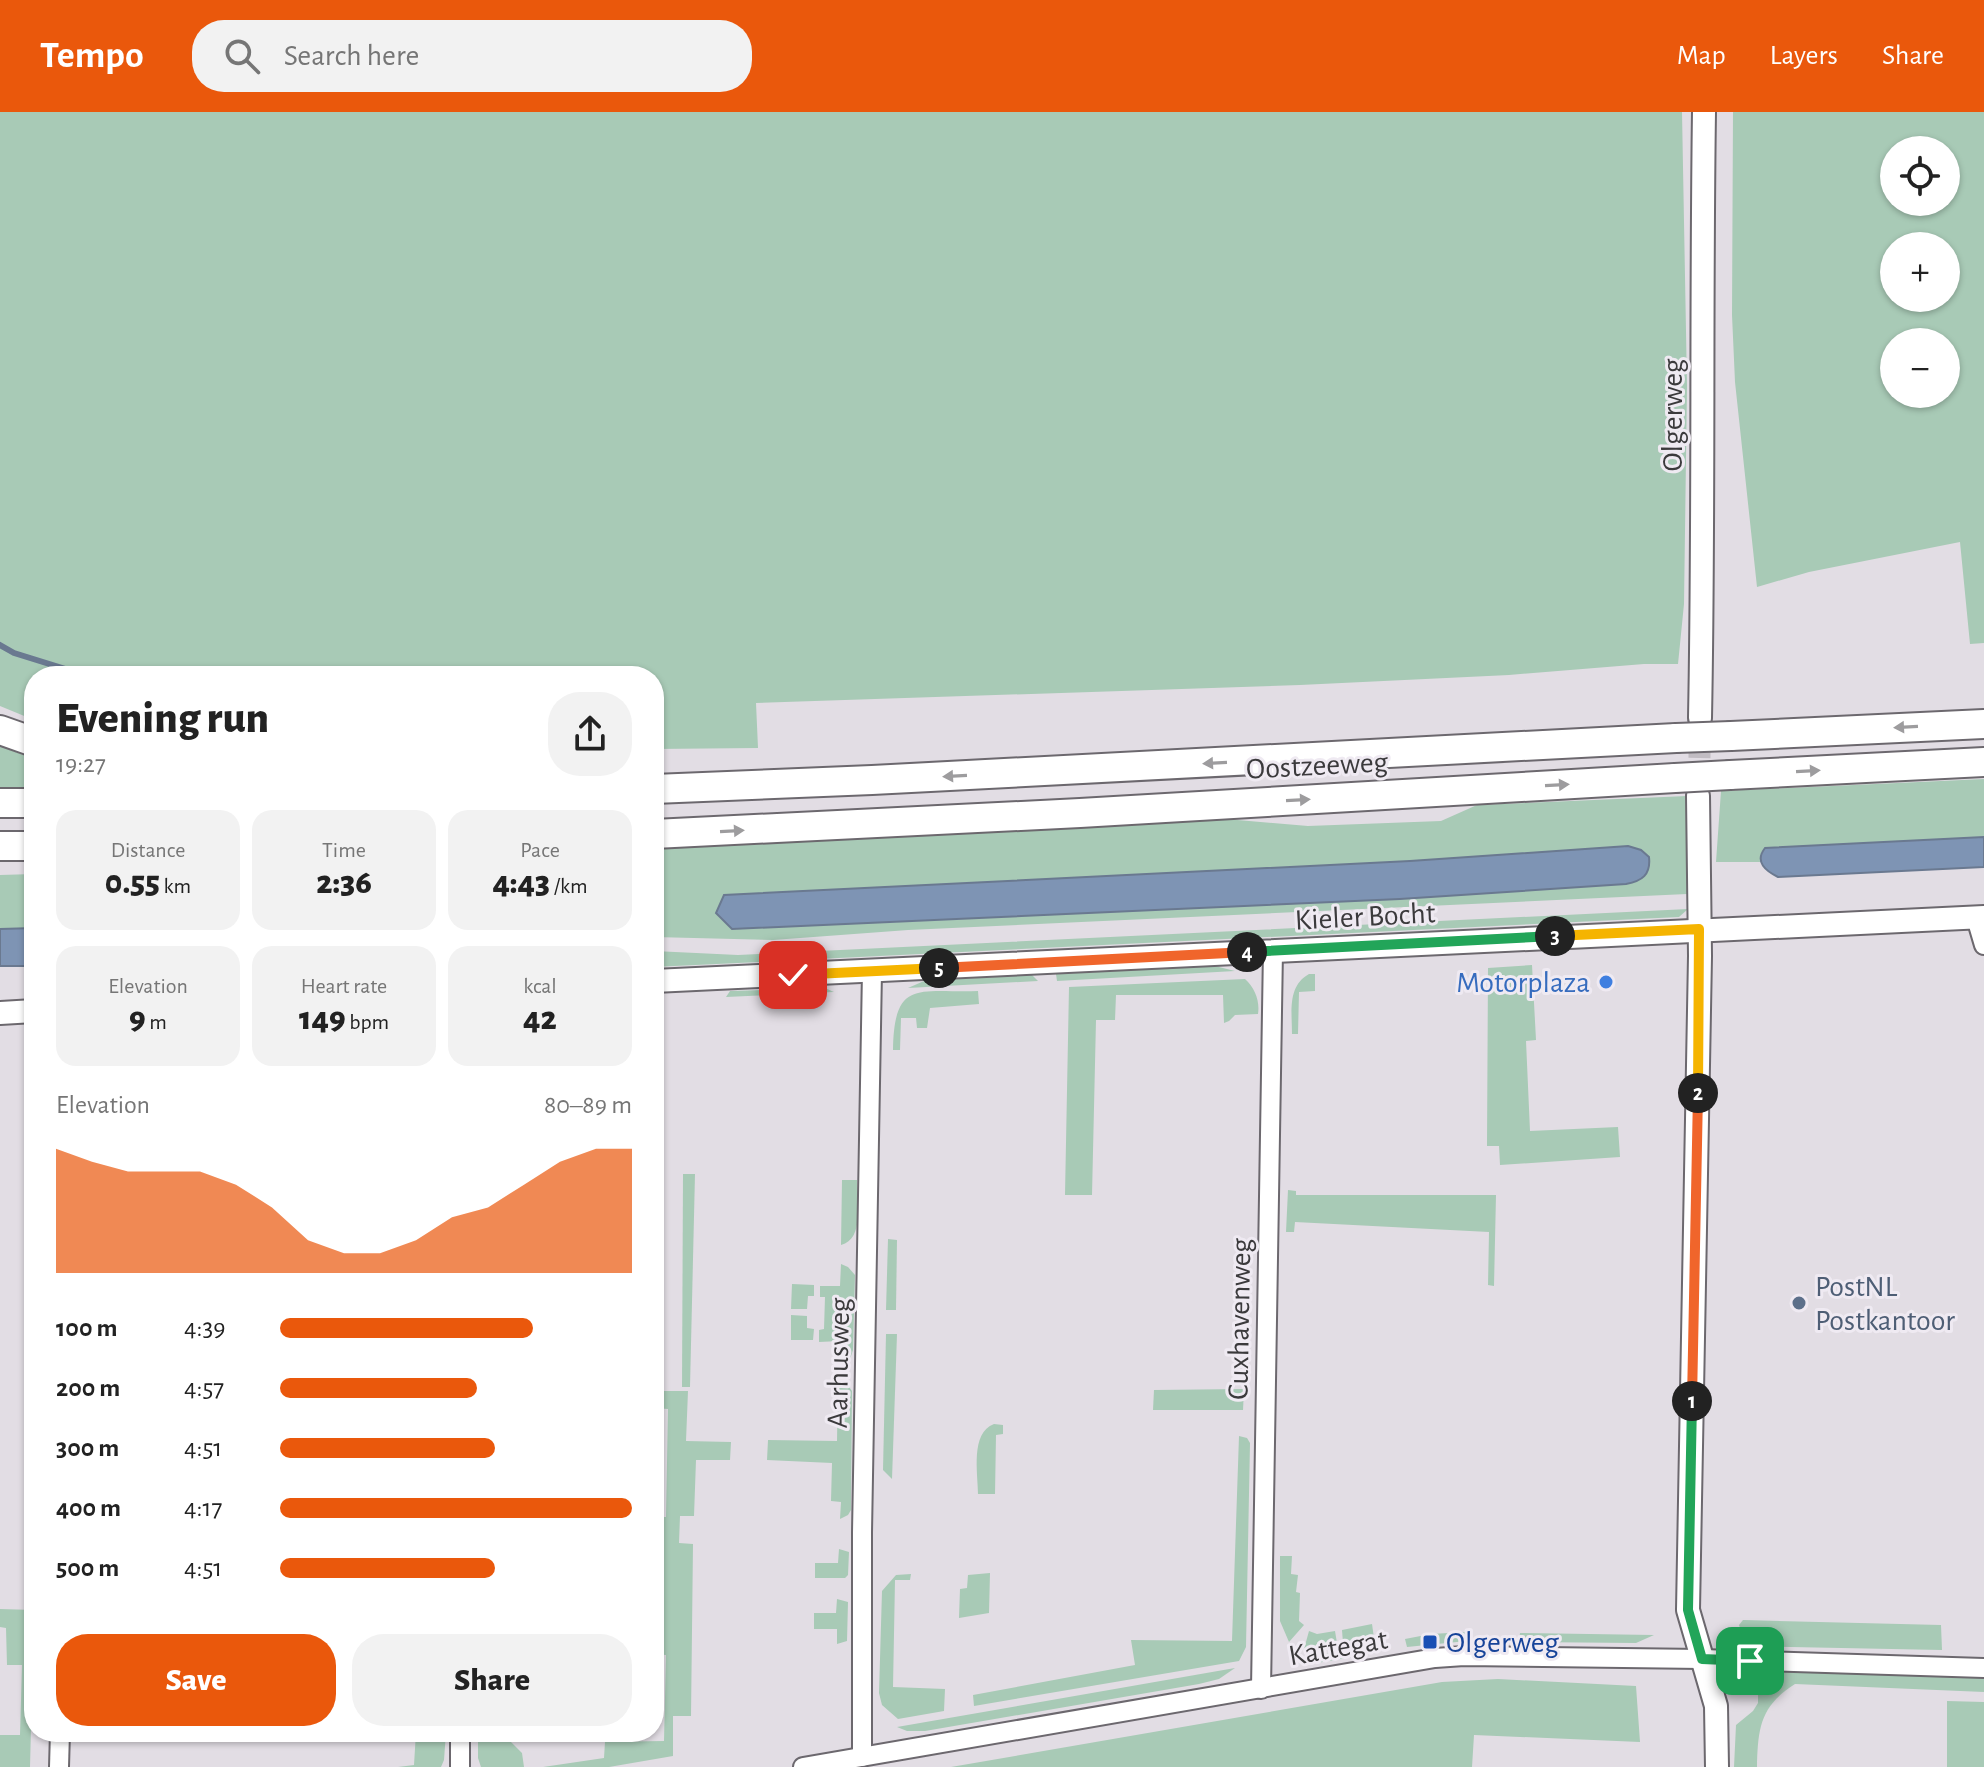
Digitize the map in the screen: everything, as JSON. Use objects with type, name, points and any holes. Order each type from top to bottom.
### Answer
[{"type":"highway","name":"Oostzeeweg","points":[[664,789],[1984,724]]},
{"type":"highway","points":[[0,730],[24,738]]},
{"type":"highway","name":"Oostzeeweg","points":[[664,834],[1984,762]]},
{"type":"highway","points":[[0,803],[24,803]]},
{"type":"highway","points":[[0,846],[24,846]]},
{"type":"street","name":"Olgerweg","points":[[1700,718],[1704,112]]},
{"type":"street","points":[[1698,796],[1697,1150],[1688,1610],[1716,1706],[1717,1767]]},
{"type":"street","points":[[1980,917],[1984,945]]},
{"type":"street","name":"Kieler Bocht","points":[[664,981],[1980,917]]},
{"type":"street","name":"Cuxhavenweg","points":[[1261,1689],[1273,950]]},
{"type":"street","name":"Aarhusweg","points":[[862,1757],[862,1532],[872,971]]},
{"type":"street","points":[[0,1013],[24,1012]]},
{"type":"street","name":"Kattegat","points":[[803,1767],[1435,1658],[1702,1659],[1984,1668]]},
{"type":"street","points":[[59,1767],[60,1742]]},
{"type":"street","points":[[460,1742],[460,1767]]},
{"type":"green space","points":[[0,112],[1682,112],[1687,386],[1684,604],[1678,664],[1300,685],[756,703],[758,748],[664,749],[664,666],[24,666],[24,716],[0,706]]},
{"type":"green space","points":[[1733,112],[1984,112],[1984,643],[1970,644],[1960,542],[1809,572],[1757,587],[1735,382],[1732,315]]},
{"type":"green space","points":[[0,746],[24,755],[24,790],[0,790]]},
{"type":"green space","points":[[1984,779],[1984,837],[1765,848],[1761,853],[1761,862],[1716,862],[1721,791]]},
{"type":"green space","points":[[1687,796],[1687,894],[908,930],[773,940],[664,937],[664,847],[1226,819],[1308,826],[1441,821],[1477,805]],"holes":[[[1410,861],[1400,899],[876,923],[720,904],[725,895]]]},
{"type":"green space","points":[[24,874],[24,928],[0,929],[0,875]]},
{"type":"green space","points":[[1688,909],[1679,917],[664,967],[664,951],[738,955]]},
{"type":"green space","points":[[1532,965],[1536,1040],[1526,1041],[1530,1131],[1618,1127],[1620,1157],[1500,1165],[1499,1146],[1487,1146],[1488,968]]},
{"type":"green space","points":[[1215,966],[1235,971],[1057,981],[1056,974]]},
{"type":"green space","points":[[1309,974],[1315,974],[1315,991],[1299,992],[1298,1034],[1292,1034],[1294,993],[1297,985]]},
{"type":"green space","points":[[1032,975],[1038,981],[908,988],[924,981]]},
{"type":"green space","points":[[1245,979],[1256,995],[1258,1014],[1235,1015],[1224,1023],[1223,995],[1116,995],[1115,1020],[1096,1020],[1092,1195],[1065,1195],[1069,987]]},
{"type":"green space","points":[[825,988],[834,992],[726,997],[730,991]]},
{"type":"green space","points":[[978,991],[979,1004],[930,1008],[927,1028],[917,1028],[916,1018],[901,1018],[900,1050],[893,1050],[898,1011],[905,1000],[925,992]]},
{"type":"green space","points":[[683,1174],[695,1174],[690,1387],[682,1387]]},
{"type":"green space","points":[[842,1180],[857,1180],[858,1208],[854,1235],[841,1245]]},
{"type":"green space","points":[[1288,1190],[1296,1191],[1296,1195],[1496,1195],[1494,1286],[1488,1285],[1489,1232],[1295,1222],[1294,1232],[1286,1232]]},
{"type":"green space","points":[[888,1239],[897,1240],[896,1310],[886,1310]]},
{"type":"green space","points":[[841,1264],[855,1275],[853,1350],[850,1359],[839,1362],[840,1341],[819,1342],[819,1330],[824,1329],[825,1297],[820,1297],[820,1286],[840,1286]]},
{"type":"green space","points":[[792,1284],[814,1285],[814,1296],[808,1296],[807,1309],[791,1309]]},
{"type":"green space","points":[[791,1315],[807,1316],[807,1328],[814,1329],[813,1340],[791,1340]]},
{"type":"green space","points":[[886,1334],[897,1334],[892,1479],[883,1470]]},
{"type":"green space","points":[[838,1383],[847,1384],[852,1391],[851,1510],[840,1519],[841,1502],[831,1501],[832,1463],[767,1460],[768,1440],[837,1441]]},
{"type":"green space","points":[[1244,1389],[1243,1410],[1153,1410],[1154,1390]]},
{"type":"green space","points":[[664,1391],[688,1391],[686,1441],[731,1442],[730,1460],[696,1460],[694,1516],[680,1516],[679,1543],[693,1544],[691,1716],[673,1716],[673,1756],[609,1767],[543,1767],[604,1758],[605,1742],[664,1742],[664,1517],[668,1409],[664,1409]]},
{"type":"green space","points":[[994,1424],[1003,1425],[1003,1434],[996,1435],[995,1494],[978,1494],[978,1445],[986,1429]]},
{"type":"green space","points":[[1239,1436],[1247,1438],[1250,1443],[1246,1647],[1239,1661],[974,1706],[973,1695],[1135,1665],[1131,1640],[1232,1641]]},
{"type":"green space","points":[[839,1549],[849,1552],[848,1575],[845,1578],[815,1578],[815,1563],[838,1563]]},
{"type":"green space","points":[[1280,1556],[1292,1556],[1291,1574],[1298,1575],[1296,1592],[1300,1593],[1299,1621],[1304,1625],[1289,1642],[1280,1621]]},
{"type":"green space","points":[[990,1573],[989,1613],[959,1618],[960,1589],[967,1588],[968,1575]]},
{"type":"green space","points":[[911,1574],[910,1580],[895,1580],[893,1687],[945,1689],[944,1711],[898,1719],[882,1705],[879,1693],[882,1591],[896,1575]]},
{"type":"green space","points":[[837,1599],[848,1602],[847,1641],[837,1644],[837,1629],[814,1629],[814,1613],[836,1613]]},
{"type":"green space","points":[[0,1609],[24,1610],[24,1742],[31,1742],[30,1767],[0,1767],[0,1735],[20,1735],[22,1665],[7,1665],[6,1628],[0,1627]]},
{"type":"green space","points":[[1743,1620],[1941,1625],[1942,1650],[1746,1646],[1739,1625]]},
{"type":"green space","points":[[1372,1624],[1374,1638],[1343,1643],[1342,1630]]},
{"type":"green space","points":[[1309,1631],[1317,1634],[1335,1631],[1337,1643],[1304,1649]]},
{"type":"green space","points":[[1466,1632],[1467,1641],[1407,1647],[1405,1639],[1431,1634]]},
{"type":"green space","points":[[1520,1633],[1654,1635],[1636,1643],[1519,1642]]},
{"type":"green space","points":[[1374,1645],[1375,1653],[1317,1663],[1301,1658]]},
{"type":"green space","points":[[1235,1668],[1219,1679],[1199,1684],[925,1731],[907,1731],[897,1727]]},
{"type":"green space","points":[[1788,1671],[1984,1678],[1984,1692],[1795,1684],[1774,1701],[1763,1719],[1757,1767],[1734,1767],[1736,1725],[1758,1703],[1758,1681]]},
{"type":"green space","points":[[1498,1679],[1636,1686],[1640,1742],[1474,1735],[1472,1767],[951,1767],[1442,1682]]},
{"type":"green space","points":[[1947,1701],[1984,1702],[1984,1767],[1947,1767]]},
{"type":"green space","points":[[415,1742],[445,1742],[441,1767],[398,1767],[414,1765]]},
{"type":"green space","points":[[478,1742],[511,1742],[522,1753],[524,1767],[481,1767]]},
{"type":"water","points":[[1984,837],[1984,867],[1778,877],[1761,862],[1765,848]]},
{"type":"water","points":[[1628,846],[1641,850],[1649,857],[1649,863],[1644,876],[1626,884],[1400,899],[732,929],[716,913],[724,895],[1410,861]]},
{"type":"water","points":[[24,928],[24,966],[0,966],[0,929]]},
{"type":"waterway","points":[[0,645],[14,653],[56,666]]},
{"type":"tunnel","points":[[1699,791],[1700,722]]},
{"type":"place","name":"Motorplaza","points":[[1606,982]]},
{"type":"place","name":"PostNL Postkantoor","points":[[1799,1303]]},
{"type":"place","name":"Olgerweg","points":[[1430,1642]]},
{"type":"route","points":[[793,975],[1699,929],[1688,1610],[1702,1659],[1750,1661]]}]
